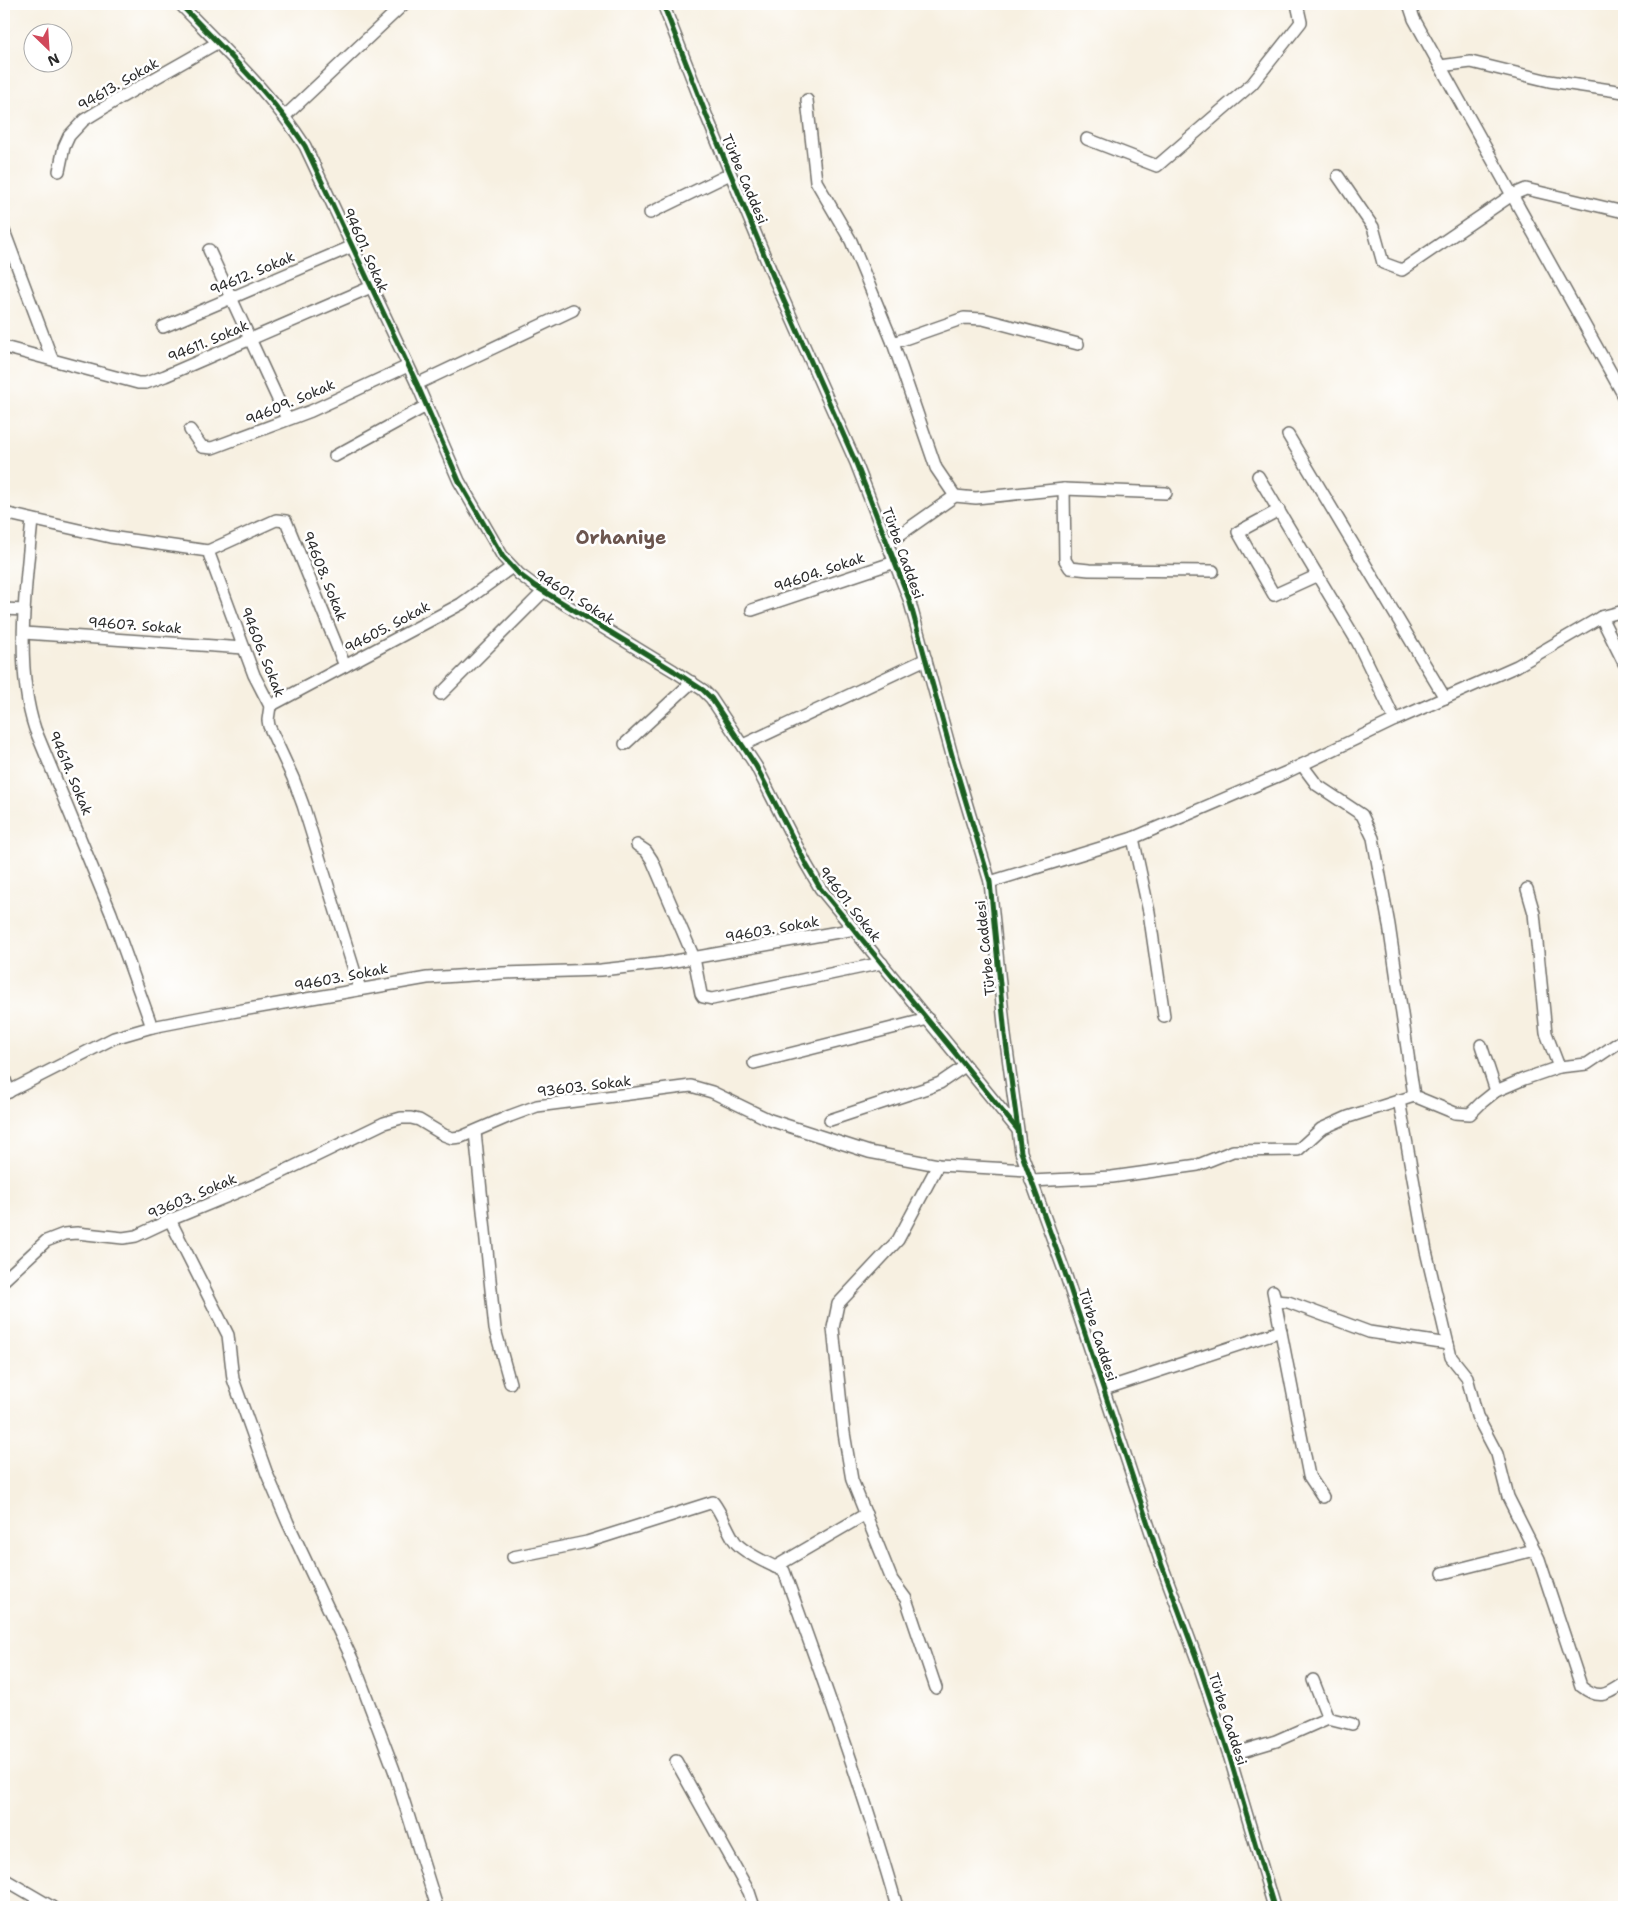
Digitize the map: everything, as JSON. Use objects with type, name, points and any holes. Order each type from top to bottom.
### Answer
[{"type":"street","name":"94601. Sokak","points":[[180,4],[285,116],[305,146],[417,384],[466,494],[496,546],[512,567],[526,580],[692,682],[711,698],[743,745],[769,789],[813,877],[1017,1129]]},
{"type":"street","points":[[285,116],[404,4]]},
{"type":"street","name":"Türbe Caddesi","points":[[662,4],[793,324],[856,463],[908,599],[990,882],[1005,1035],[1017,1129],[1027,1170],[1065,1273],[1160,1560],[1229,1754],[1274,1907]]},
{"type":"street","points":[[1087,139],[1157,166],[1252,84],[1300,22],[1297,4]]},
{"type":"street","points":[[1410,4],[1414,18],[1440,66],[1624,396]]},
{"type":"street","name":"94613. Sokak","points":[[59,171],[64,147],[69,136],[84,120],[217,43]]},
{"type":"street","points":[[1440,66],[1471,62],[1549,81],[1624,92]]},
{"type":"street","points":[[807,100],[816,181],[852,241],[893,343],[936,468],[954,496]]},
{"type":"street","points":[[650,213],[730,174]]},
{"type":"street","points":[[1338,176],[1373,227],[1383,263],[1402,270],[1512,195],[1526,189],[1624,212]]},
{"type":"street","points":[[4,231],[52,359]]},
{"type":"street","name":"94612. Sokak","points":[[163,328],[353,246]]},
{"type":"street","points":[[209,250],[287,419]]},
{"type":"street","name":"94611. Sokak","points":[[4,347],[138,383],[146,383],[371,287]]},
{"type":"street","points":[[417,384],[573,310]]},
{"type":"street","points":[[893,343],[964,318],[983,319],[1078,344]]},
{"type":"street","name":"94609. Sokak","points":[[190,430],[197,443],[207,449],[226,444],[326,404],[408,366]]},
{"type":"street","points":[[335,456],[426,406]]},
{"type":"street","points":[[1288,435],[1445,698]]},
{"type":"street","points":[[1258,476],[1358,643],[1396,720]]},
{"type":"street","points":[[888,543],[954,496],[976,498],[1064,488],[1166,493]]},
{"type":"street","points":[[1064,488],[1065,560],[1070,568],[1089,570],[1212,571]]},
{"type":"street","points":[[1279,510],[1238,532],[1274,595],[1318,575]]},
{"type":"street","points":[[4,513],[110,537],[208,551]]},
{"type":"street","name":"94614. Sokak","points":[[32,520],[24,610],[27,692],[32,721],[111,913],[152,1027]]},
{"type":"street","name":"94608. Sokak","points":[[208,551],[276,520],[286,521],[345,666]]},
{"type":"street","name":"94606. Sokak","points":[[208,551],[259,688],[270,706],[269,726],[303,805],[360,989]]},
{"type":"street","name":"94604. Sokak","points":[[752,610],[895,562]]},
{"type":"street","name":"94605. Sokak","points":[[270,706],[472,597],[512,567]]},
{"type":"street","name":"94601. Sokak","points":[[441,694],[543,592]]},
{"type":"street","points":[[4,610],[24,610]]},
{"type":"street","points":[[990,882],[1133,838],[1302,765],[1396,720],[1517,666],[1602,617],[1624,611]]},
{"type":"street","points":[[1602,617],[1624,663]]},
{"type":"street","name":"94607. Sokak","points":[[24,633],[244,648]]},
{"type":"street","points":[[743,745],[926,659]]},
{"type":"street","points":[[625,744],[692,682]]},
{"type":"street","points":[[1302,765],[1317,785],[1362,815],[1373,838],[1389,925],[1414,1096]]},
{"type":"street","points":[[1133,838],[1148,912],[1164,1016]]},
{"type":"street","points":[[637,845],[650,855],[694,958]]},
{"type":"street","points":[[1527,889],[1534,913],[1546,1033],[1559,1067]]},
{"type":"street","name":"94603. Sokak","points":[[4,1077],[6,1093],[114,1038],[152,1027],[389,983],[454,975],[602,970],[694,958],[855,929]]},
{"type":"street","name":"94601. Sokak","points":[[694,958],[701,994],[707,999],[882,963]]},
{"type":"street","points":[[754,1063],[928,1019]]},
{"type":"street","points":[[1031,1181],[1112,1177],[1198,1165],[1233,1151],[1298,1150],[1321,1129],[1348,1116],[1414,1096],[1455,1113],[1470,1114],[1496,1091],[1559,1067],[1588,1064],[1624,1039]]},
{"type":"street","points":[[1481,1046],[1496,1091]]},
{"type":"street","points":[[830,1120],[930,1087],[940,1083],[965,1066]]},
{"type":"street","name":"93603. Sokak","points":[[4,1280],[46,1241],[54,1237],[77,1233],[123,1238],[146,1232],[170,1220],[262,1182],[384,1123],[411,1118],[419,1120],[452,1138],[462,1138],[537,1106],[691,1086],[712,1092],[770,1120],[889,1157],[938,1165],[1027,1170]]},
{"type":"street","points":[[1399,1100],[1426,1251],[1450,1357],[1467,1377],[1477,1416],[1497,1454],[1508,1497],[1539,1559],[1581,1686],[1591,1694],[1606,1694],[1624,1683]]},
{"type":"street","points":[[474,1132],[495,1329],[510,1383]]},
{"type":"street","points":[[936,1688],[906,1599],[892,1580],[852,1480],[844,1433],[833,1328],[838,1304],[898,1240],[938,1165]]},
{"type":"street","points":[[170,1220],[228,1335],[233,1379],[267,1474],[353,1661],[394,1770],[437,1907]]},
{"type":"street","points":[[1323,1497],[1309,1476],[1274,1296],[1369,1332],[1448,1344]]},
{"type":"street","points":[[1104,1389],[1281,1332]]},
{"type":"street","points":[[513,1557],[587,1542],[713,1502],[735,1542],[750,1553],[784,1572],[884,1859],[897,1907]]},
{"type":"street","points":[[775,1567],[866,1514]]},
{"type":"street","points":[[1443,1573],[1534,1550]]},
{"type":"street","points":[[1313,1680],[1328,1718]]},
{"type":"street","points":[[1229,1754],[1276,1741],[1328,1718],[1352,1724]]},
{"type":"street","points":[[676,1760],[749,1892],[754,1907]]},
{"type":"street","points":[[4,1878],[52,1907]]},
{"type":"cycle path","points":[[180,4],[262,90],[305,146],[417,384],[459,481],[503,557],[519,574],[535,586],[674,671],[703,690],[711,698],[756,766],[820,888],[1017,1129]]},
{"type":"cycle path","points":[[663,4],[707,117],[773,276],[856,463],[909,599],[953,759],[990,882],[1005,1035],[1021,1152],[1065,1273],[1160,1560],[1199,1665],[1229,1755],[1274,1907]]},
{"type":"district","name":"Orhaniye","points":[[621,537]]}]
